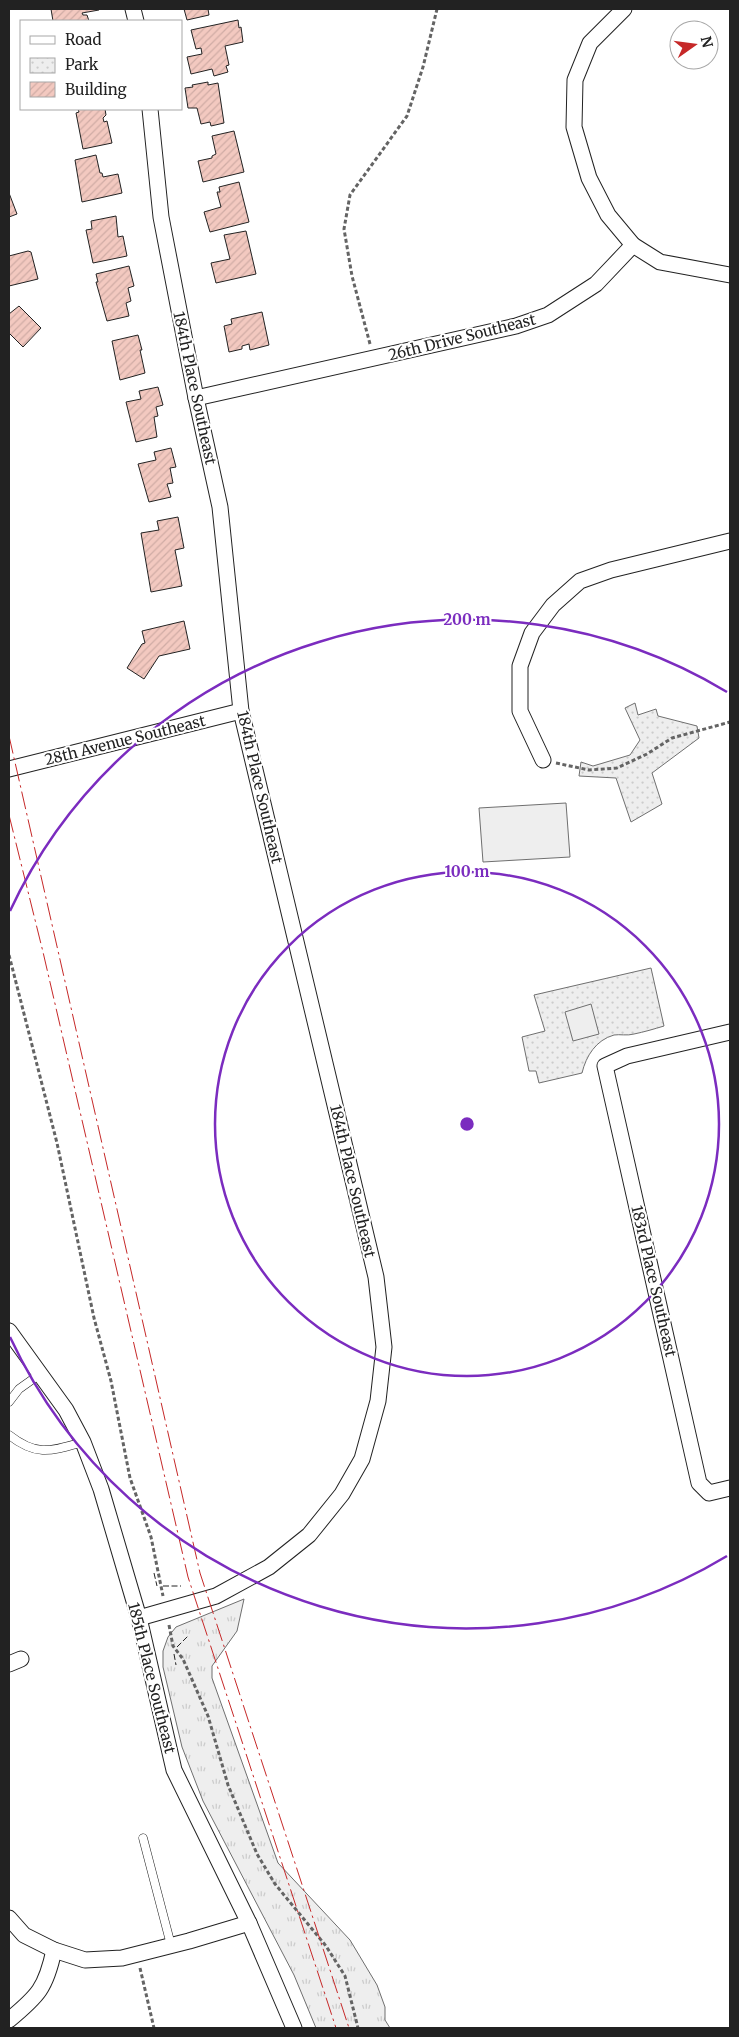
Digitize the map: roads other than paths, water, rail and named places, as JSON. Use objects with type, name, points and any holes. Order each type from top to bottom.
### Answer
[{"type":"street","points":[[624,9],[590,43],[575,80],[574,127],[589,178],[608,215],[633,246],[660,262],[730,275]]},
{"type":"street","name":"184th Place Southeast","points":[[139,1618],[216,1596],[275,1562],[309,1535],[342,1494],[362,1459],[378,1401],[384,1348],[376,1277],[241,711],[220,507],[196,398],[161,217],[150,110]]},
{"type":"street","name":"26th Drive Southeast","points":[[196,398],[516,326],[548,315],[596,284],[633,246]]},
{"type":"street","points":[[543,760],[520,712],[520,666],[532,633],[552,605],[580,581],[611,570],[730,541]]},
{"type":"street","name":"28th Avenue Southeast","points":[[9,769],[241,711]]},
{"type":"street","name":"183rd Place Southeast","points":[[730,1032],[627,1056],[605,1066],[700,1483],[709,1493],[730,1488]]},
{"type":"street","name":"185th Place Southeast","points":[[9,1331],[66,1410],[83,1442],[101,1489],[139,1618],[174,1770],[249,1923],[294,2028]]},
{"type":"street","points":[[9,1918],[24,1935],[54,1950],[85,1960],[122,1958],[249,1923]]},
{"type":"street","points":[[9,2020],[32,2001],[44,1985],[49,1973],[54,1950]]},
{"type":"lane","points":[[9,1402],[19,1389],[40,1374]]},
{"type":"lane","points":[[9,1435],[24,1446],[39,1451],[55,1450],[83,1442]]},
{"type":"lane","points":[[144,1838],[171,1946]]}]
